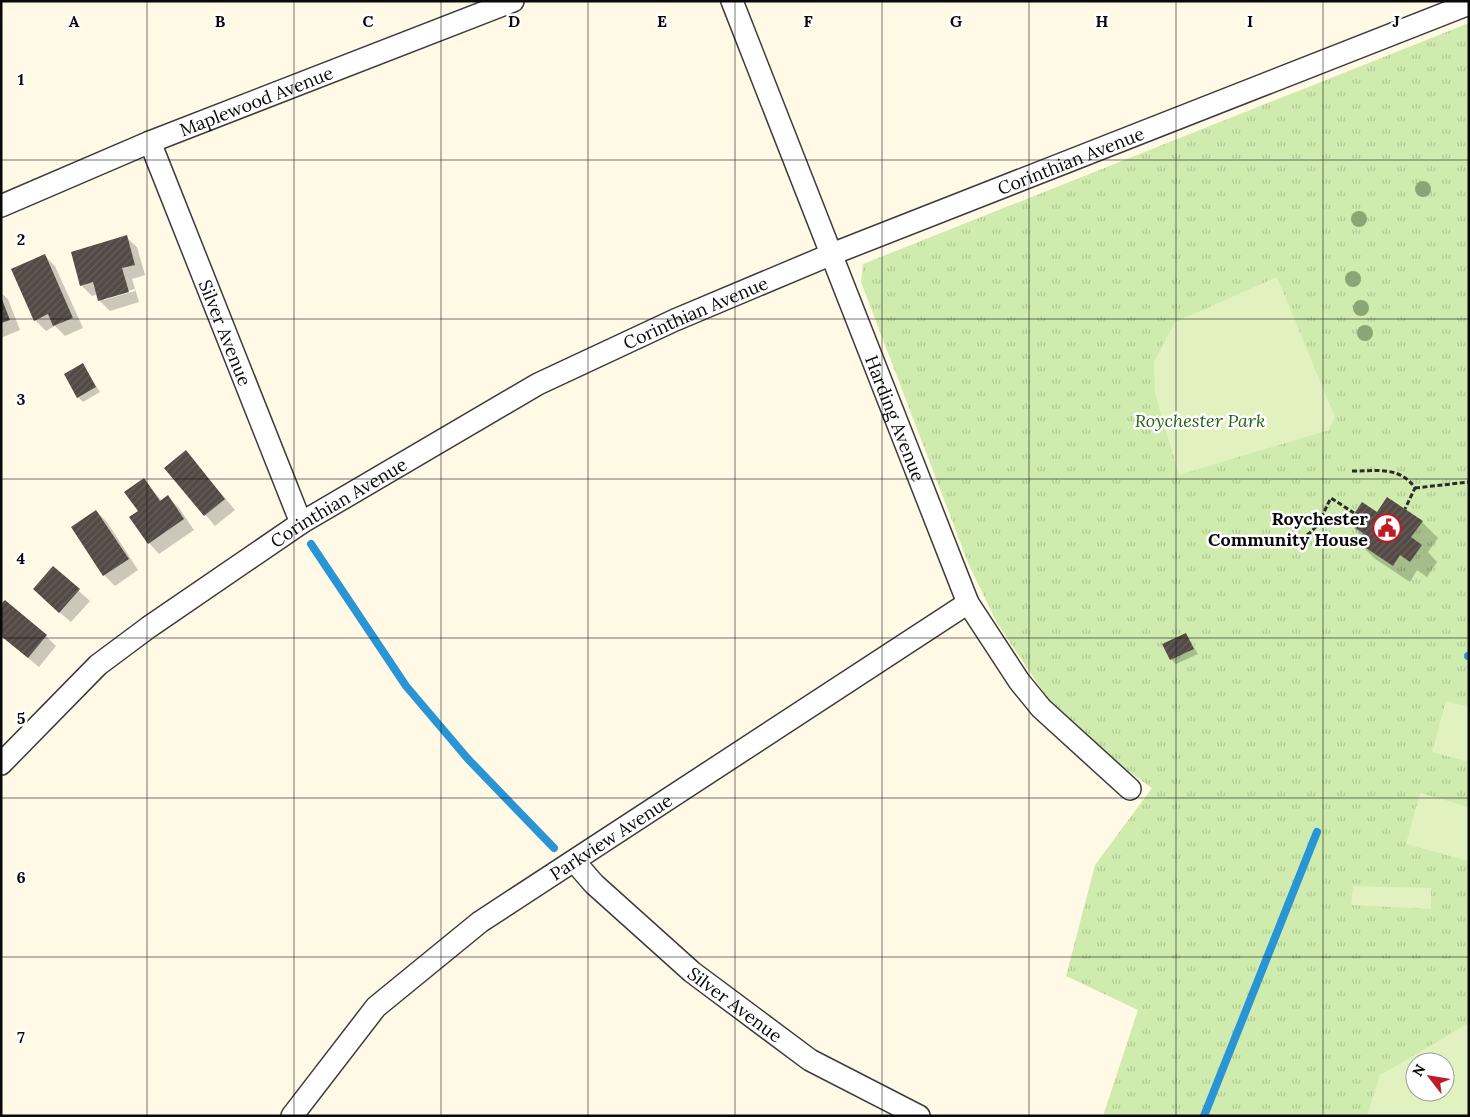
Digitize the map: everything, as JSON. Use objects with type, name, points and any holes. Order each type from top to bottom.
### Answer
[{"type":"street","name":"Maplewood Avenue","points":[[1,206],[150,142],[513,1]]},
{"type":"street","name":"Harding Avenue","points":[[732,1],[968,603],[1019,681],[1041,708],[1130,789]]},
{"type":"street","name":"Corinthian Avenue","points":[[1,764],[98,665],[150,627],[301,524],[538,384],[675,320],[832,254],[1469,4]]},
{"type":"street","name":"Silver Avenue","points":[[150,142],[301,524]]},
{"type":"street","name":"Parkview Avenue","points":[[292,1116],[376,1007],[480,922],[968,603]]},
{"type":"street","name":"Silver Avenue","points":[[574,861],[594,884],[692,972],[802,1054],[919,1116]]},
{"type":"path","points":[[1352,471],[1393,472],[1408,477],[1415,488]]},
{"type":"path","points":[[1415,488],[1469,482]]},
{"type":"path","points":[[1404,509],[1415,488]]},
{"type":"path","points":[[1307,535],[1319,523],[1331,498],[1354,513]]},
{"type":"green space","name":"Roychester Park","points":[[1469,23],[1469,1116],[1103,1116],[1138,1010],[1066,976],[1095,865],[1152,788],[1119,765],[1048,699],[997,623],[969,565],[861,282],[863,264]]},
{"type":"green space","points":[[1277,277],[1335,417],[1329,430],[1179,475],[1155,393],[1154,362],[1175,322]]},
{"type":"green space","points":[[1446,701],[1469,707],[1469,762],[1432,752]]},
{"type":"green space","points":[[1420,793],[1469,807],[1469,861],[1406,844]]},
{"type":"green space","points":[[1353,886],[1431,888],[1431,909],[1351,905]]},
{"type":"green space","points":[[1469,1023],[1469,1116],[1367,1116],[1380,1075],[1405,1060],[1405,1102],[1455,1102],[1455,1052],[1419,1052]]},
{"type":"building","points":[[127,235],[135,265],[122,268],[129,292],[98,301],[93,282],[80,286],[71,252]]},
{"type":"building","points":[[45,254],[73,318],[53,326],[48,314],[34,321],[11,269]]},
{"type":"building","points":[[1,297],[10,320],[1,323]]},
{"type":"building","points":[[83,363],[96,387],[77,398],[64,374]]},
{"type":"building","points":[[186,450],[225,499],[204,516],[164,468]]},
{"type":"building","points":[[144,478],[160,501],[168,495],[184,519],[148,544],[129,517],[138,511],[124,492]]},
{"type":"building","name":"Roychester Community House","points":[[1387,497],[1423,521],[1411,537],[1422,545],[1410,562],[1400,555],[1393,566],[1357,542],[1363,533],[1348,523],[1362,502],[1377,512]]},
{"type":"building","points":[[96,510],[129,559],[103,576],[71,527]]},
{"type":"building","points":[[53,566],[80,589],[59,613],[33,589]]},
{"type":"building","points":[[5,600],[47,635],[28,658],[1,636],[1,604]]},
{"type":"building","points":[[1186,633],[1194,649],[1170,660],[1162,644]]},
{"type":"waterway","points":[[311,544],[406,686],[468,759],[554,848]]},
{"type":"waterway","points":[[1204,1116],[1317,832]]},
{"type":"place","name":"Roychester Community House","points":[[1387,528]]}]
